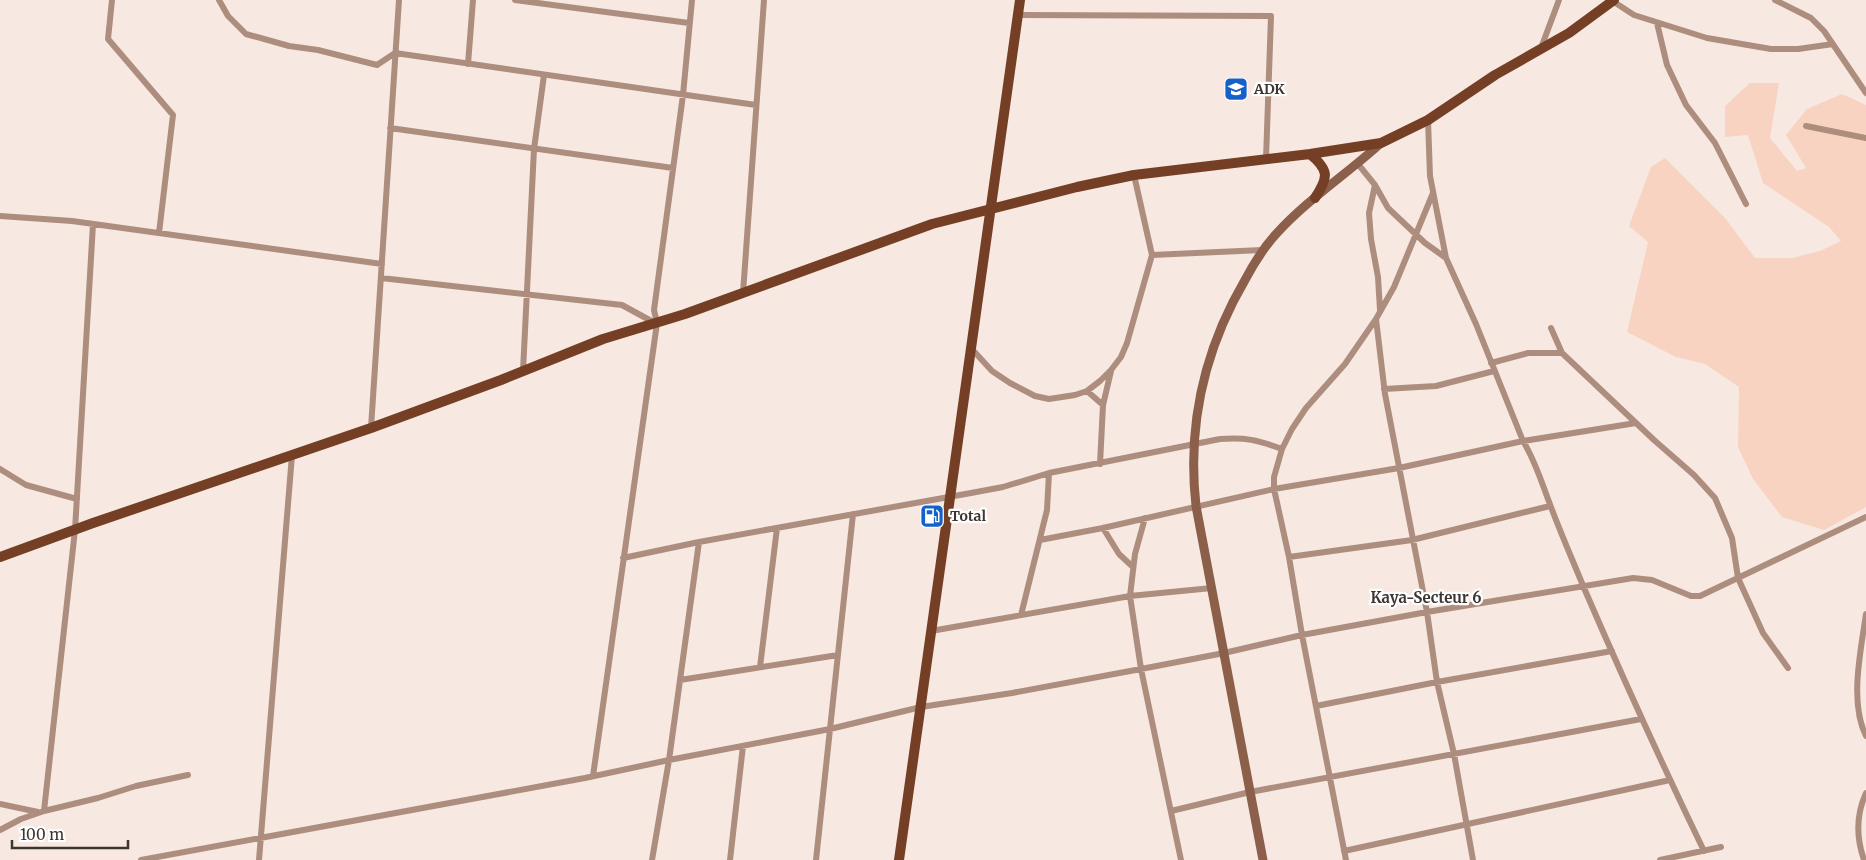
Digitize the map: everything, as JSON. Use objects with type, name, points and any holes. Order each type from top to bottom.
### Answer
[{"type":"main road","points":[[899,860],[1020,0]]},
{"type":"main road","points":[[1263,860],[1194,488],[1194,444],[1204,372],[1224,320],[1262,250],[1283,226],[1381,143],[1428,120],[1488,80],[1569,33],[1613,0]]},
{"type":"main road","points":[[0,557],[371,428],[603,340],[743,293],[932,224],[1076,187],[1134,175],[1310,154],[1381,143]]},
{"type":"main road","points":[[1310,154],[1324,168],[1325,175],[1323,186],[1315,198]]},
{"type":"street","points":[[112,0],[108,39],[173,115],[159,233]]},
{"type":"street","points":[[218,0],[228,16],[246,34],[288,46],[318,50],[377,64],[395,53],[756,105]]},
{"type":"street","points":[[371,428],[399,0]]},
{"type":"street","points":[[468,64],[473,0]]},
{"type":"street","points":[[515,0],[689,23]]},
{"type":"street","points":[[593,776],[657,323],[654,310],[683,95],[692,0]]},
{"type":"street","points":[[743,293],[764,0]]},
{"type":"street","points":[[1541,48],[1559,0]]},
{"type":"street","points":[[1613,0],[1634,15],[1708,38],[1770,49],[1798,49],[1833,44]]},
{"type":"street","points":[[1775,0],[1811,18],[1824,30],[1866,93]]},
{"type":"street","points":[[1018,15],[1271,16],[1266,159]]},
{"type":"street","points":[[1657,23],[1668,65],[1686,105],[1715,143],[1746,204]]},
{"type":"street","points":[[523,371],[534,149],[544,75]]},
{"type":"street","points":[[1428,120],[1430,176],[1446,258],[1476,324],[1523,441],[1533,458],[1550,506],[1641,719],[1704,851]]},
{"type":"street","points":[[1806,126],[1866,138]]},
{"type":"street","points":[[390,128],[673,168]]},
{"type":"street","points":[[1358,164],[1375,185],[1388,208],[1415,234],[1446,258]]},
{"type":"street","points":[[970,347],[992,370],[1010,384],[1035,396],[1049,399],[1087,391],[1111,370],[1128,343],[1152,255],[1134,175]]},
{"type":"street","points":[[1375,185],[1369,213],[1371,239],[1378,277],[1380,311]]},
{"type":"street","points":[[1346,860],[1302,635],[1289,557],[1274,489],[1275,469],[1282,449],[1306,408],[1345,364],[1376,319],[1394,287],[1433,192]]},
{"type":"street","points":[[0,216],[93,224],[382,264]]},
{"type":"street","points":[[42,811],[75,530],[93,224]]},
{"type":"street","points":[[1152,255],[1262,250]]},
{"type":"street","points":[[381,278],[622,305],[657,323]]},
{"type":"street","points":[[1376,319],[1384,389],[1427,612],[1437,682],[1454,754],[1473,860]]},
{"type":"street","points":[[1551,328],[1562,353],[1694,475],[1715,498],[1732,538],[1738,578],[1763,633],[1788,668]]},
{"type":"street","points":[[1492,363],[1528,353],[1562,353]]},
{"type":"street","points":[[1100,464],[1102,405],[1111,370]]},
{"type":"street","points":[[1384,389],[1436,386],[1494,371]]},
{"type":"street","points":[[1087,391],[1102,405]]},
{"type":"street","points":[[1040,540],[1103,528],[1274,489],[1399,468],[1523,441],[1636,423]]},
{"type":"street","points":[[623,558],[699,542],[1003,487],[1049,473],[1194,444],[1241,438],[1252,439],[1282,449]]},
{"type":"street","points":[[260,860],[292,455]]},
{"type":"street","points":[[0,469],[26,485],[77,498]]},
{"type":"street","points":[[1020,615],[1047,510],[1049,473]]},
{"type":"street","points":[[1289,557],[1412,540],[1550,506]]},
{"type":"street","points":[[816,860],[853,514]]},
{"type":"street","points":[[141,860],[593,776],[830,729],[921,707],[1012,693],[1141,669],[1302,635],[1427,612],[1633,578],[1652,580],[1692,596],[1700,596],[1866,517]]},
{"type":"street","points":[[1145,518],[1133,567],[1130,596],[1141,669],[1181,860]]},
{"type":"street","points":[[760,667],[777,528]]},
{"type":"street","points":[[1103,528],[1119,554],[1133,567]]},
{"type":"street","points":[[652,860],[669,760],[699,542]]},
{"type":"street","points":[[931,631],[1130,596],[1212,588]]},
{"type":"street","points":[[1866,614],[1858,694],[1861,726],[1866,736]]},
{"type":"street","points":[[1316,706],[1612,651]]},
{"type":"street","points":[[680,680],[838,655]]},
{"type":"street","points":[[1171,811],[1250,792],[1641,719]]},
{"type":"street","points":[[730,860],[742,746]]},
{"type":"street","points":[[0,830],[42,811],[98,798],[136,786],[188,775]]},
{"type":"street","points":[[1344,851],[1670,780]]},
{"type":"street","points":[[1864,860],[1857,835],[1860,809],[1866,793]]},
{"type":"street","points":[[0,804],[42,811]]},
{"type":"street","points":[[1660,860],[1721,847]]},
{"type":"shaded area","points":[[1750,83],[1779,83],[1770,138],[1797,171],[1806,168],[1786,135],[1807,109],[1842,94],[1866,105],[1866,507],[1824,530],[1782,517],[1753,479],[1738,447],[1739,387],[1705,364],[1676,357],[1627,332],[1648,242],[1629,226],[1651,167],[1665,158],[1725,218],[1755,258],[1792,258],[1820,251],[1841,241],[1829,227],[1763,183],[1748,135],[1725,137],[1725,106]]},
{"type":"place","name":"ADK","points":[[1236,89]]},
{"type":"place","name":"Total","points":[[932,516]]},
{"type":"district","name":"Kaya-Secteur 6","points":[[1426,597]]}]
